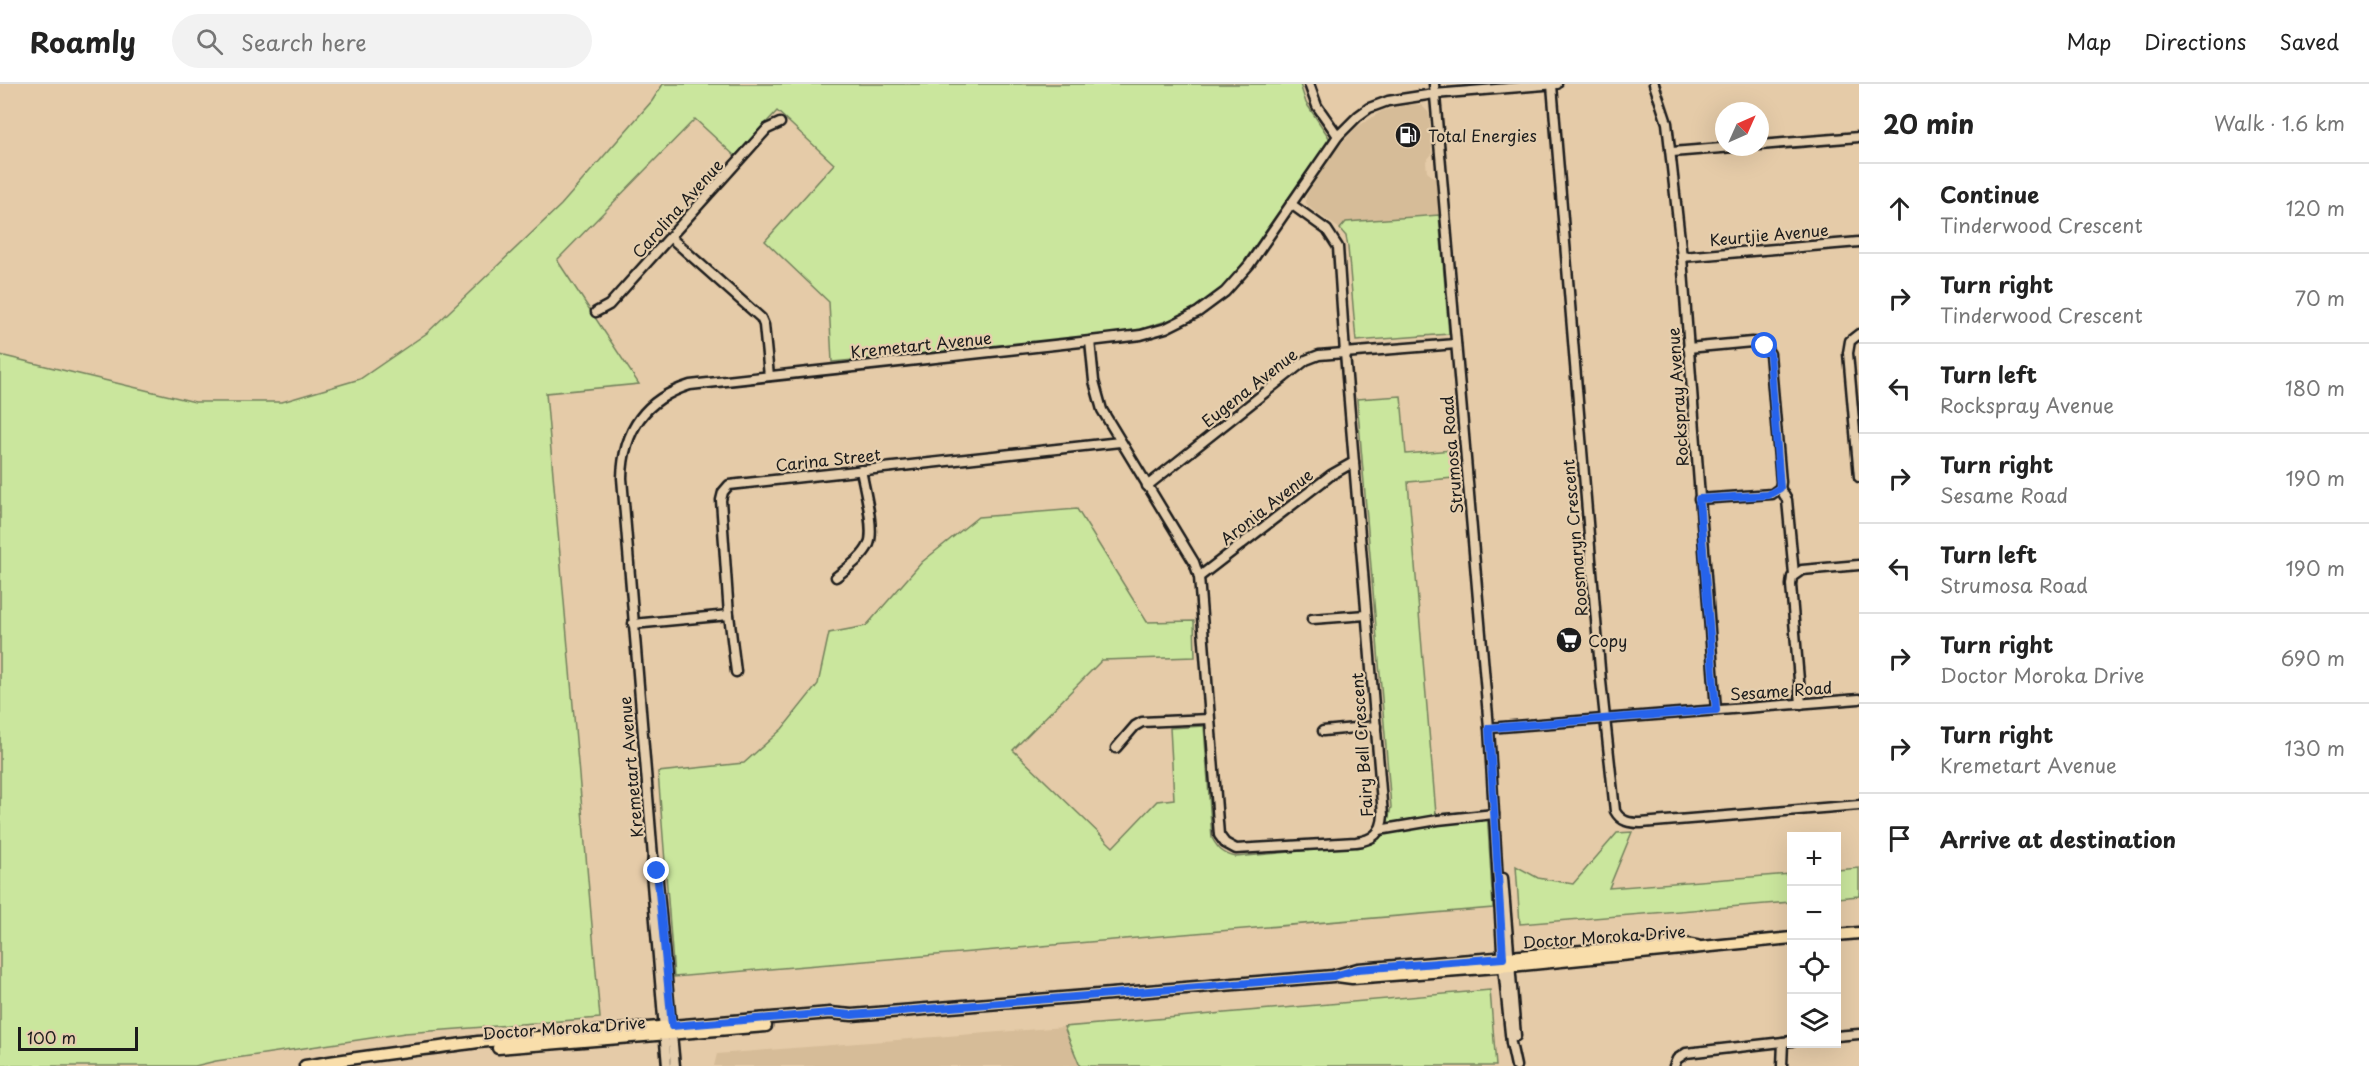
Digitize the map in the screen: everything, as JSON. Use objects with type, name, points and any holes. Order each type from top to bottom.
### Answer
[{"type":"main road","points":[[1841,934],[1859,933]]},
{"type":"main road","name":"Doctor Moroka Drive","points":[[305,1066],[369,1055],[457,1047],[478,1042],[838,1020],[852,1015],[1334,976],[1352,978],[1507,962],[1685,950],[1697,946],[1787,938]]},
{"type":"street","points":[[1309,84],[1317,106],[1338,136]]},
{"type":"street","name":"Strumosa Road","points":[[1434,84],[1489,728],[1496,825],[1495,843],[1516,1043],[1515,1062]]},
{"type":"street","name":"Kremetart Avenue","points":[[675,1066],[668,1030],[651,872],[653,857],[622,478],[623,457],[631,434],[648,408],[678,388],[690,385],[1141,335],[1166,328],[1205,307],[1234,284],[1338,136],[1369,108],[1388,101],[1434,94],[1557,84]]},
{"type":"street","name":"Rockspray Avenue","points":[[1654,84],[1665,113],[1672,152],[1716,710]]},
{"type":"street","name":"Roosmaryn Crescent","points":[[1552,85],[1615,811],[1626,822],[1641,824],[1859,805]]},
{"type":"street","name":"Carolina Avenue","points":[[596,312],[609,305],[767,129],[780,123]]},
{"type":"street","points":[[1769,144],[1859,137]]},
{"type":"street","points":[[1672,152],[1715,149]]},
{"type":"street","name":"Fairy Bell Crescent","points":[[1090,341],[1097,397],[1120,442],[1194,562],[1199,578],[1217,827],[1221,839],[1236,849],[1356,842],[1371,839],[1379,830],[1383,815],[1338,247],[1327,230],[1291,204]]},
{"type":"street","points":[[671,238],[761,318],[764,325],[769,376]]},
{"type":"street","name":"Keurtjie Avenue","points":[[1682,257],[1859,242]]},
{"type":"street","points":[[1859,334],[1850,341],[1848,353],[1859,477]]},
{"type":"street","points":[[1688,348],[1752,342],[1762,344],[1770,354],[1780,488],[1787,500],[1794,574],[1791,585],[1801,704]]},
{"type":"street","name":"Eugena Avenue","points":[[1148,486],[1300,364],[1319,355],[1456,344]]},
{"type":"street","name":"Carina Street","points":[[736,672],[729,615],[721,500],[724,490],[732,484],[1120,442]]},
{"type":"street","name":"Aronia Avenue","points":[[1199,578],[1331,475],[1354,462]]},
{"type":"street","points":[[836,577],[861,555],[869,543],[870,530],[861,470]]},
{"type":"street","points":[[1699,499],[1768,495],[1780,488]]},
{"type":"street","points":[[1794,574],[1802,570],[1859,565]]},
{"type":"street","points":[[633,624],[729,615]]},
{"type":"street","points":[[1311,619],[1366,615]]},
{"type":"street","name":"Sesame Road","points":[[1489,728],[1859,699]]},
{"type":"street","points":[[1116,748],[1142,722],[1209,718]]},
{"type":"street","points":[[1323,731],[1376,726]]},
{"type":"street","points":[[1379,830],[1494,814]]},
{"type":"street","name":"Kremetart Avenue","points":[[667,1066],[668,1030]]},
{"type":"street","points":[[1841,1036],[1859,1034]]},
{"type":"street","points":[[1676,1062],[1681,1055],[1695,1052],[1787,1041],[1782,1066]]},
{"type":"shaded area","points":[[1410,104],[1421,105],[1429,113],[1432,154],[1426,161],[1427,172],[1436,179],[1439,215],[1346,222],[1340,229],[1310,208],[1306,203],[1306,196],[1334,151],[1357,127],[1382,111]]},
{"type":"shaded area","points":[[1064,1027],[1080,1066],[714,1066],[717,1054]]},
{"type":"green space","points":[[663,84],[1300,84],[1306,103],[1330,139],[1231,280],[1211,298],[1179,317],[1141,329],[1089,338],[832,362],[829,302],[765,241],[834,164],[777,111],[735,156],[695,119],[557,260],[639,384],[546,393],[600,1018],[405,1033],[195,1066],[0,1066],[0,355],[195,402],[282,402],[360,379],[427,333],[561,205],[652,101]]},
{"type":"green space","points":[[1439,215],[1449,334],[1356,341],[1348,247],[1346,236],[1340,229],[1346,222]]},
{"type":"green space","points":[[1401,396],[1406,454],[1452,450],[1454,478],[1408,482],[1436,814],[1487,810],[1493,908],[674,977],[658,772],[744,763],[782,729],[818,684],[829,633],[866,626],[922,562],[978,517],[1077,509],[1147,622],[1194,621],[1195,657],[1102,660],[1013,750],[1113,847],[1157,801],[1174,799],[1170,728],[1204,726],[1212,838],[1224,853],[1236,857],[1367,845],[1373,841],[1384,829],[1391,807],[1357,399]]},
{"type":"green space","points":[[1632,832],[1609,888],[1787,874],[1787,902],[1520,924],[1516,866],[1538,878],[1573,884],[1617,833]]},
{"type":"green space","points":[[1859,868],[1859,896],[1841,898],[1841,870]]},
{"type":"green space","points":[[1490,990],[1496,1066],[1080,1066],[1064,1027]]},
{"type":"place","name":"Total Energies","points":[[1408,135]]},
{"type":"place","name":"Copy","points":[[1569,640]]},
{"type":"route","points":[[657,871],[672,1026],[830,1013],[852,1015],[1056,999],[1334,976],[1358,969],[1503,958],[1489,728],[1716,710],[1699,499],[1768,495],[1780,488],[1770,354],[1765,346]]}]
